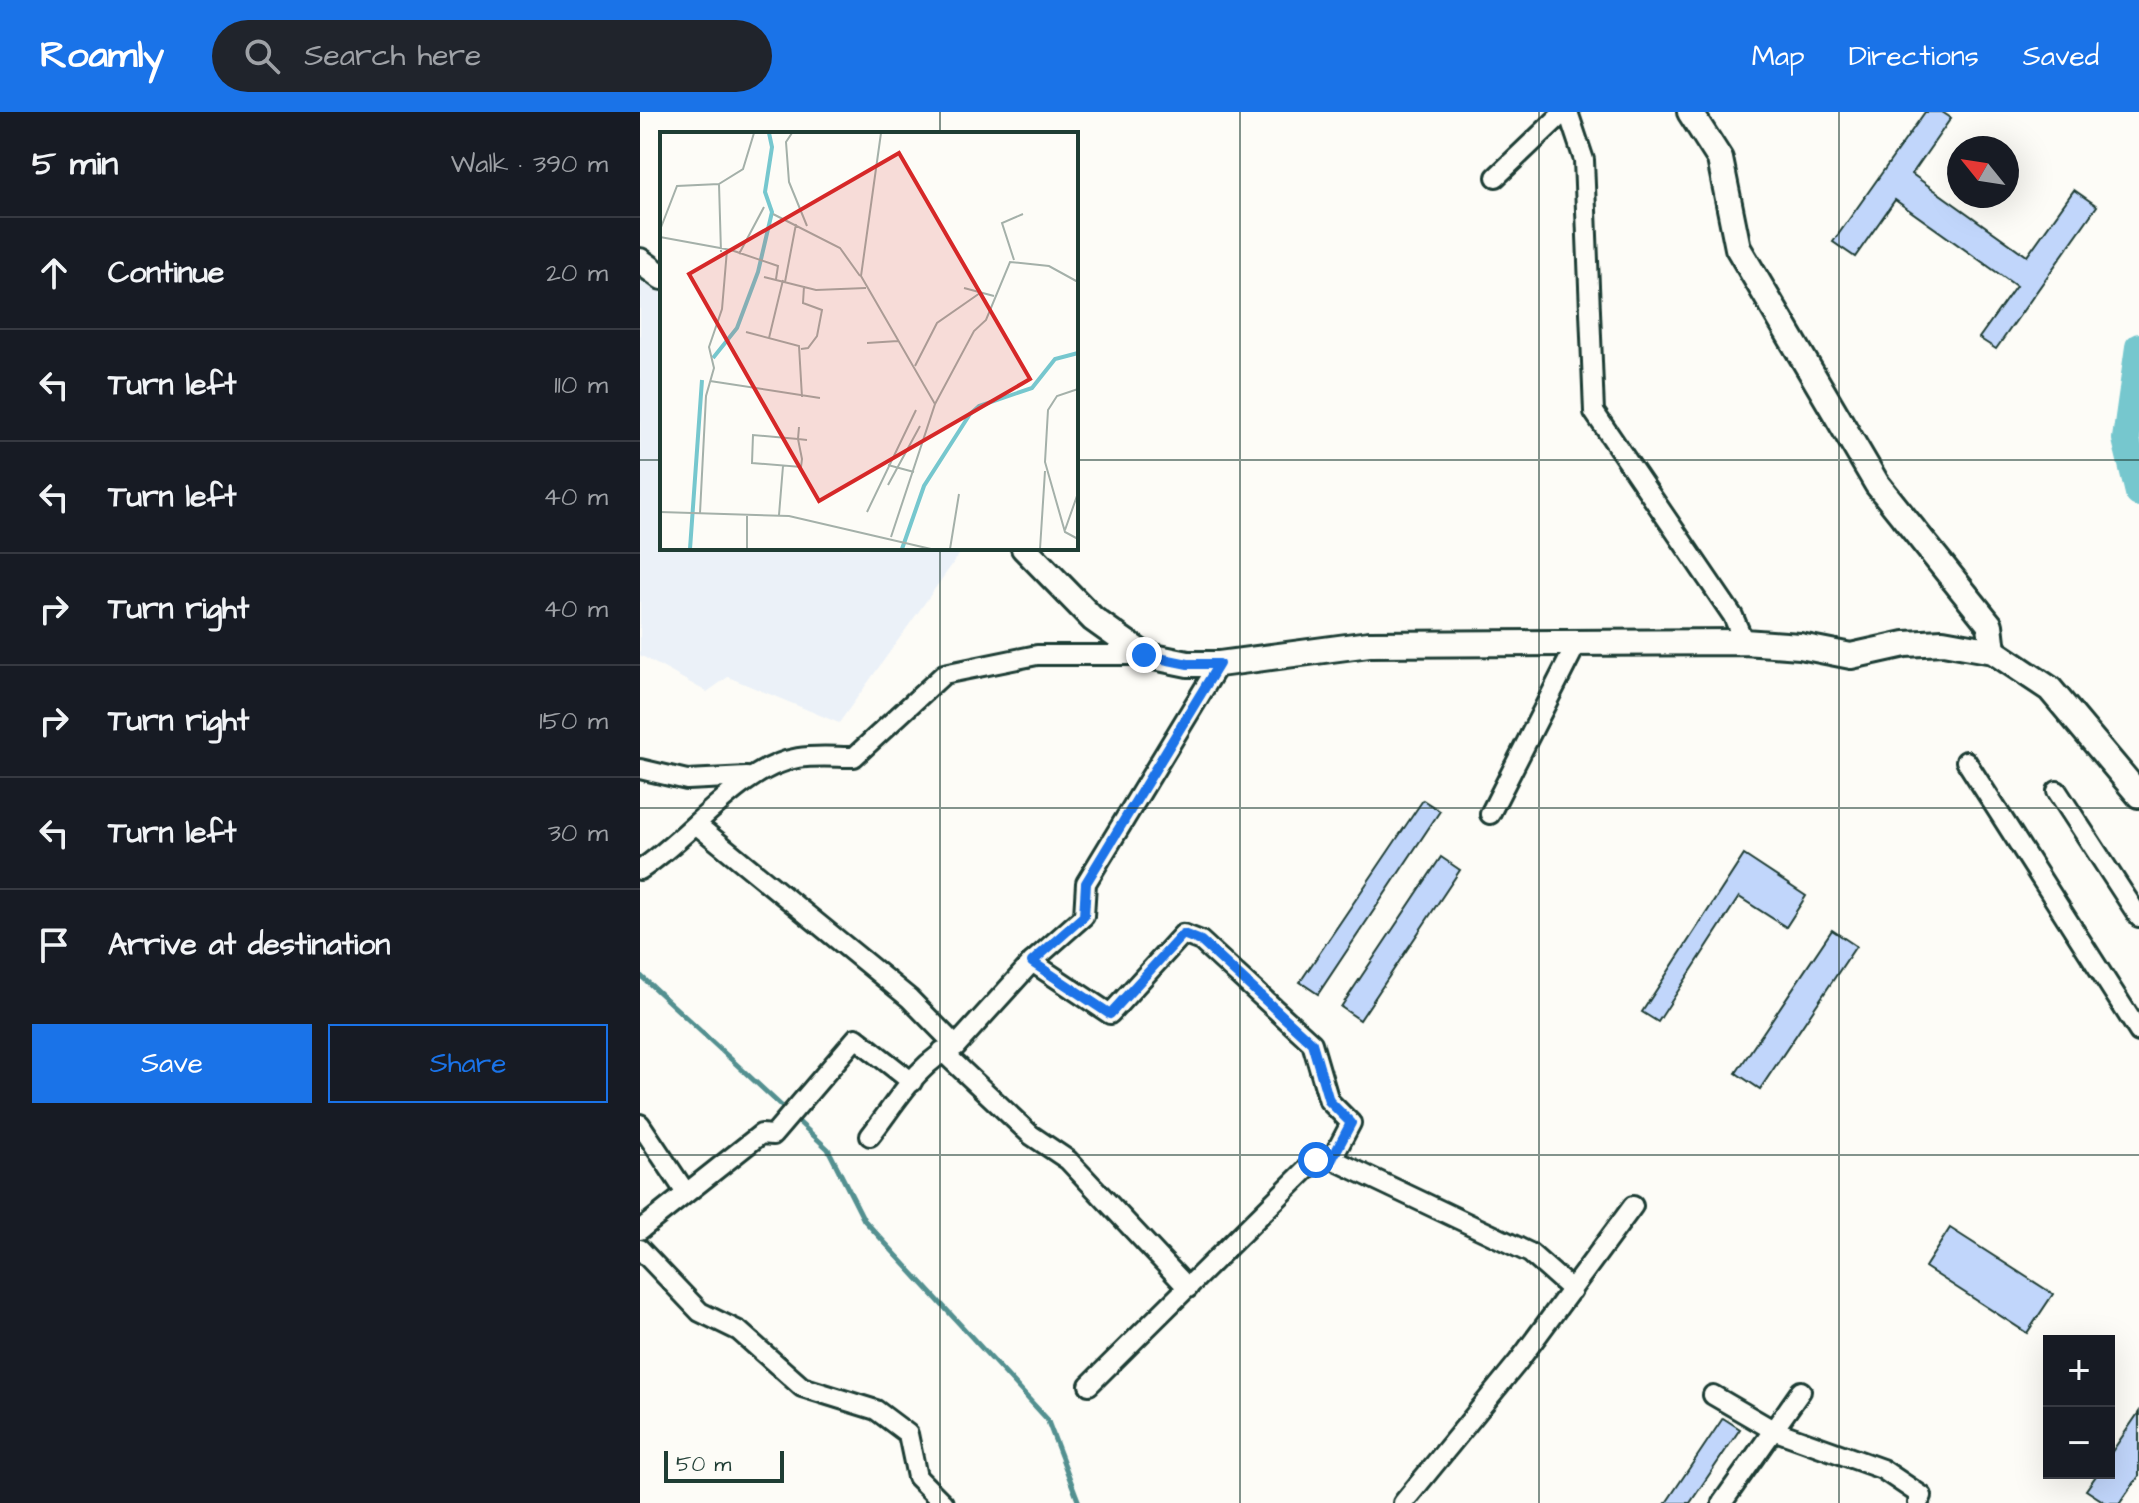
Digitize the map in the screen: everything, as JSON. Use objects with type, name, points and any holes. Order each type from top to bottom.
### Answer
[{"type":"main road","points":[[1690,112],[1720,159],[1738,248],[1877,484],[1990,625],[1993,651]]},
{"type":"main road","points":[[640,261],[660,276]]},
{"type":"main road","points":[[1026,550],[1093,619],[1144,655],[1188,664],[1219,664],[1369,644],[1744,642],[1800,646],[1851,656],[1905,644],[1943,642],[1993,651],[2050,689],[2139,795]]},
{"type":"street","points":[[1496,177],[1566,112],[1584,160],[1594,412],[1733,616],[1744,642]]},
{"type":"street","points":[[1490,814],[1576,645]]},
{"type":"street","points":[[640,769],[687,780],[747,777],[797,758],[854,757],[944,674],[1037,655],[1144,655]]},
{"type":"street","points":[[870,1136],[912,1082],[1032,962],[1084,916],[1086,883],[1219,664]]},
{"type":"street","points":[[1966,761],[2139,1032]]},
{"type":"street","points":[[640,870],[697,825],[747,777]]},
{"type":"street","points":[[2057,791],[2139,917]]},
{"type":"street","points":[[697,825],[909,998],[949,1048],[1031,1135],[1068,1160],[1188,1288]]},
{"type":"street","points":[[1032,962],[1110,1014],[1183,934],[1201,941],[1312,1043],[1329,1101],[1351,1123],[1332,1159]]},
{"type":"street","points":[[640,1230],[761,1134],[773,1135],[856,1038],[912,1082]]},
{"type":"street","points":[[640,1124],[686,1193]]},
{"type":"street","points":[[1089,1385],[1316,1160],[1332,1159],[1530,1253],[1572,1290]]},
{"type":"street","points":[[1403,1503],[1572,1290],[1633,1206]]},
{"type":"street","points":[[640,1249],[700,1312],[739,1331],[802,1387],[876,1410],[908,1434],[917,1477],[943,1503]]},
{"type":"street","points":[[1722,1503],[1801,1391]]},
{"type":"street","points":[[1713,1395],[1773,1430],[1882,1469],[1922,1496],[1918,1503]]},
{"type":"shaded area","points":[[640,266],[660,281],[660,550],[963,550],[839,723],[728,677],[707,692],[640,655]]},
{"type":"building","points":[[1925,112],[1942,112],[1951,118],[1912,174],[1947,199],[1947,208],[1960,208],[2027,256],[2074,190],[2097,206],[1996,349],[1979,338],[2016,286],[1895,200],[1855,257],[1833,242]]},
{"type":"building","points":[[1423,800],[1440,811],[1318,994],[1300,982]]},
{"type":"building","points":[[1744,855],[1806,896],[1786,927],[1739,897],[1658,1022],[1642,1012]]},
{"type":"building","points":[[1441,857],[1460,870],[1360,1020],[1341,1007]]},
{"type":"building","points":[[1832,930],[1856,946],[1760,1089],[1736,1073]]},
{"type":"building","points":[[1950,1228],[2053,1294],[2027,1333],[1925,1267]]},
{"type":"building","points":[[2139,1412],[2139,1476],[2120,1503],[2106,1503],[2086,1490],[2094,1479],[2115,1479],[2115,1447]]},
{"type":"building","points":[[1723,1418],[1740,1429],[1690,1503],[1666,1503]]},
{"type":"waterway","points":[[2139,347],[2126,439],[2139,493]]},
{"type":"waterway","points":[[640,975],[828,1149],[864,1220],[1047,1419],[1079,1503]]},
{"type":"route","points":[[1144,655],[1188,664],[1219,664],[1086,883],[1084,916],[1032,962],[1110,1014],[1183,934],[1201,941],[1312,1043],[1329,1101],[1351,1123],[1332,1159],[1316,1160]]}]
